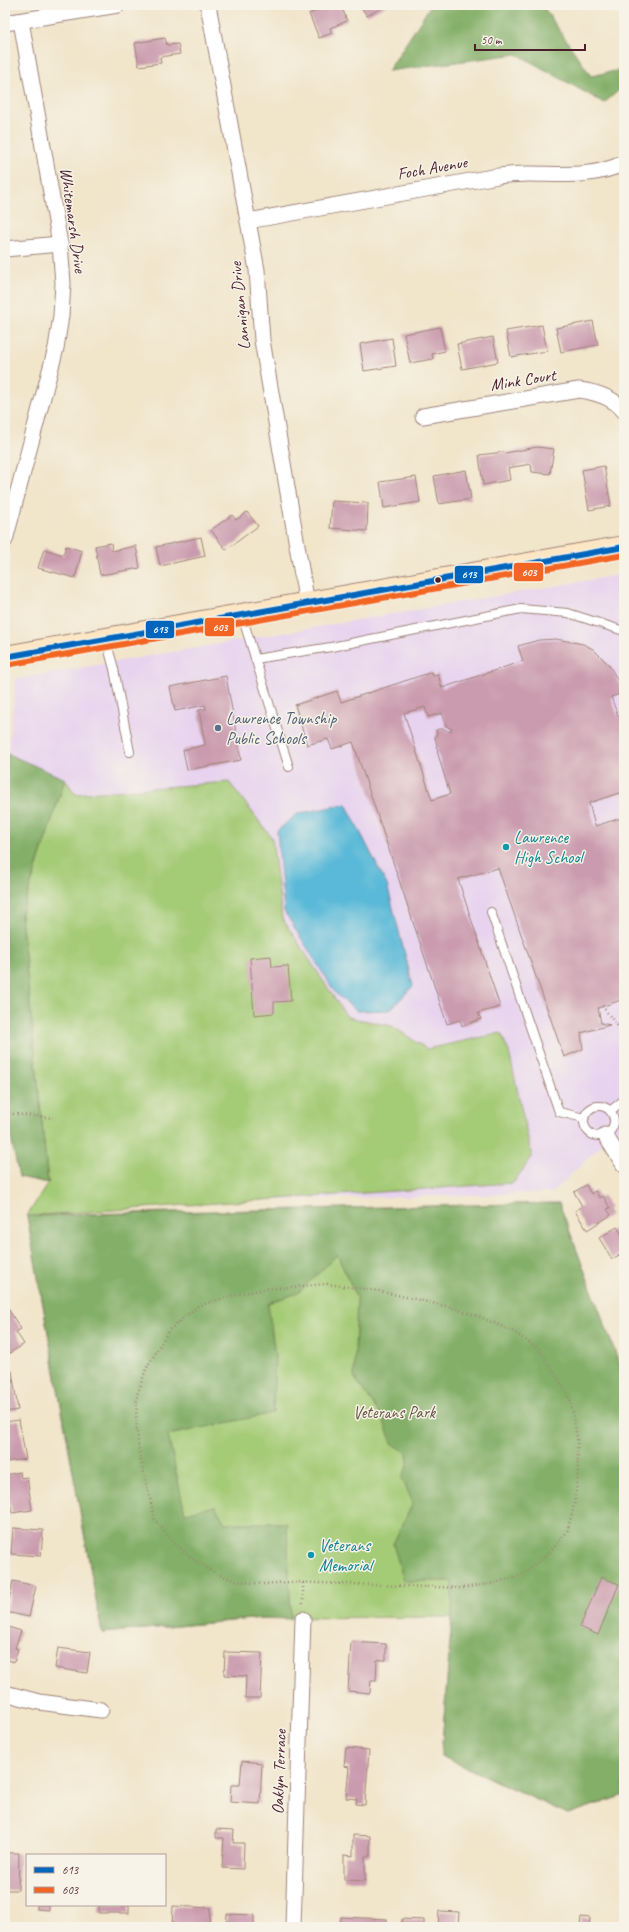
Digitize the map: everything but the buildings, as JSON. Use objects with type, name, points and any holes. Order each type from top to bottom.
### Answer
[{"type":"main road","points":[[5,657],[624,547]]},
{"type":"street","points":[[5,23],[118,5]]},
{"type":"street","name":"Lannigan Drive","points":[[208,5],[257,270],[262,340],[307,604]]},
{"type":"street","name":"Whitemarsh Drive","points":[[5,540],[11,490],[56,348],[61,316],[63,283],[60,244],[21,21]]},
{"type":"street","name":"Foch Avenue","points":[[248,221],[498,176],[529,174],[578,175],[600,172],[624,163]]},
{"type":"street","points":[[5,250],[60,244]]},
{"type":"street","name":"Mink Court","points":[[423,416],[579,390],[594,392],[608,398],[624,410]]},
{"type":"street","points":[[605,1135],[624,1165]]},
{"type":"street","name":"Oaklyn Terrace","points":[[293,1927],[303,1615]]},
{"type":"street","points":[[5,1693],[39,1702],[101,1710]]},
{"type":"lane","points":[[255,659],[330,647],[521,609],[568,613],[624,631]]},
{"type":"lane","points":[[241,615],[289,767]]},
{"type":"lane","points":[[106,639],[114,668],[130,752]]},
{"type":"lane","points":[[491,912],[559,1112],[584,1118]]},
{"type":"lane","points":[[610,1111],[624,1100]]},
{"type":"lane","points":[[602,1106],[610,1111],[614,1124],[609,1133],[595,1136],[591,1134],[585,1127],[584,1118],[589,1110],[592,1107],[602,1106]]},
{"type":"path","points":[[602,1006],[624,1034]]},
{"type":"path","points":[[5,1113],[53,1118]]},
{"type":"path","points":[[327,1284],[379,1291],[450,1307],[480,1317],[512,1332],[539,1350],[570,1398],[577,1437],[578,1471],[575,1502],[567,1532],[548,1554],[521,1575],[495,1583],[462,1588],[303,1583],[263,1584],[237,1581],[215,1573],[190,1557],[174,1543],[155,1520],[139,1452],[136,1420],[137,1395],[146,1369],[169,1330],[198,1306],[234,1295],[265,1289],[327,1284]]},
{"type":"path","points":[[303,1583],[303,1615]]},
{"type":"shaded area","name":"Lawrence High School","points":[[624,574],[624,1123],[552,1193],[108,1204],[64,780],[8,754],[16,679]]},
{"type":"green space","points":[[431,5],[542,5],[591,76],[615,71],[624,67],[624,86],[604,103],[517,54],[388,71]]},
{"type":"green space","points":[[8,754],[65,779],[21,915],[48,1183],[19,1177],[5,1108],[5,759]]},
{"type":"green space","name":"Veterans Park","points":[[65,779],[75,794],[229,782],[272,838],[282,918],[347,1017],[392,1026],[427,1049],[501,1033],[509,1052],[532,1157],[513,1183],[40,1215],[559,1203],[624,1376],[624,1795],[568,1814],[441,1756],[452,1617],[262,1618],[102,1633],[27,1216],[48,1183],[21,915]]},
{"type":"green space","name":"Veterans Park","points":[[559,1203],[624,1376],[624,1795],[568,1814],[441,1756],[452,1617],[452,1581],[404,1581],[393,1544],[413,1503],[402,1478],[408,1464],[407,1453],[392,1443],[383,1419],[354,1377],[357,1298],[337,1255],[298,1293],[268,1303],[275,1356],[273,1413],[168,1435],[185,1513],[215,1506],[225,1523],[287,1523],[291,1619],[262,1618],[102,1633],[27,1216]]},
{"type":"water","points":[[346,804],[387,885],[413,986],[390,1010],[357,1011],[336,994],[284,911],[277,831],[297,814]]},
{"type":"transit line","name":"613","points":[[5,657],[624,547]]},
{"type":"transit line","name":"603","points":[[6,665],[624,555]]},
{"type":"place","name":"Lawrence Township Public Schools","points":[[218,728]]},
{"type":"place","name":"Lawrence High School","points":[[506,847]]},
{"type":"place","name":"Veterans Memorial","points":[[311,1555]]}]
